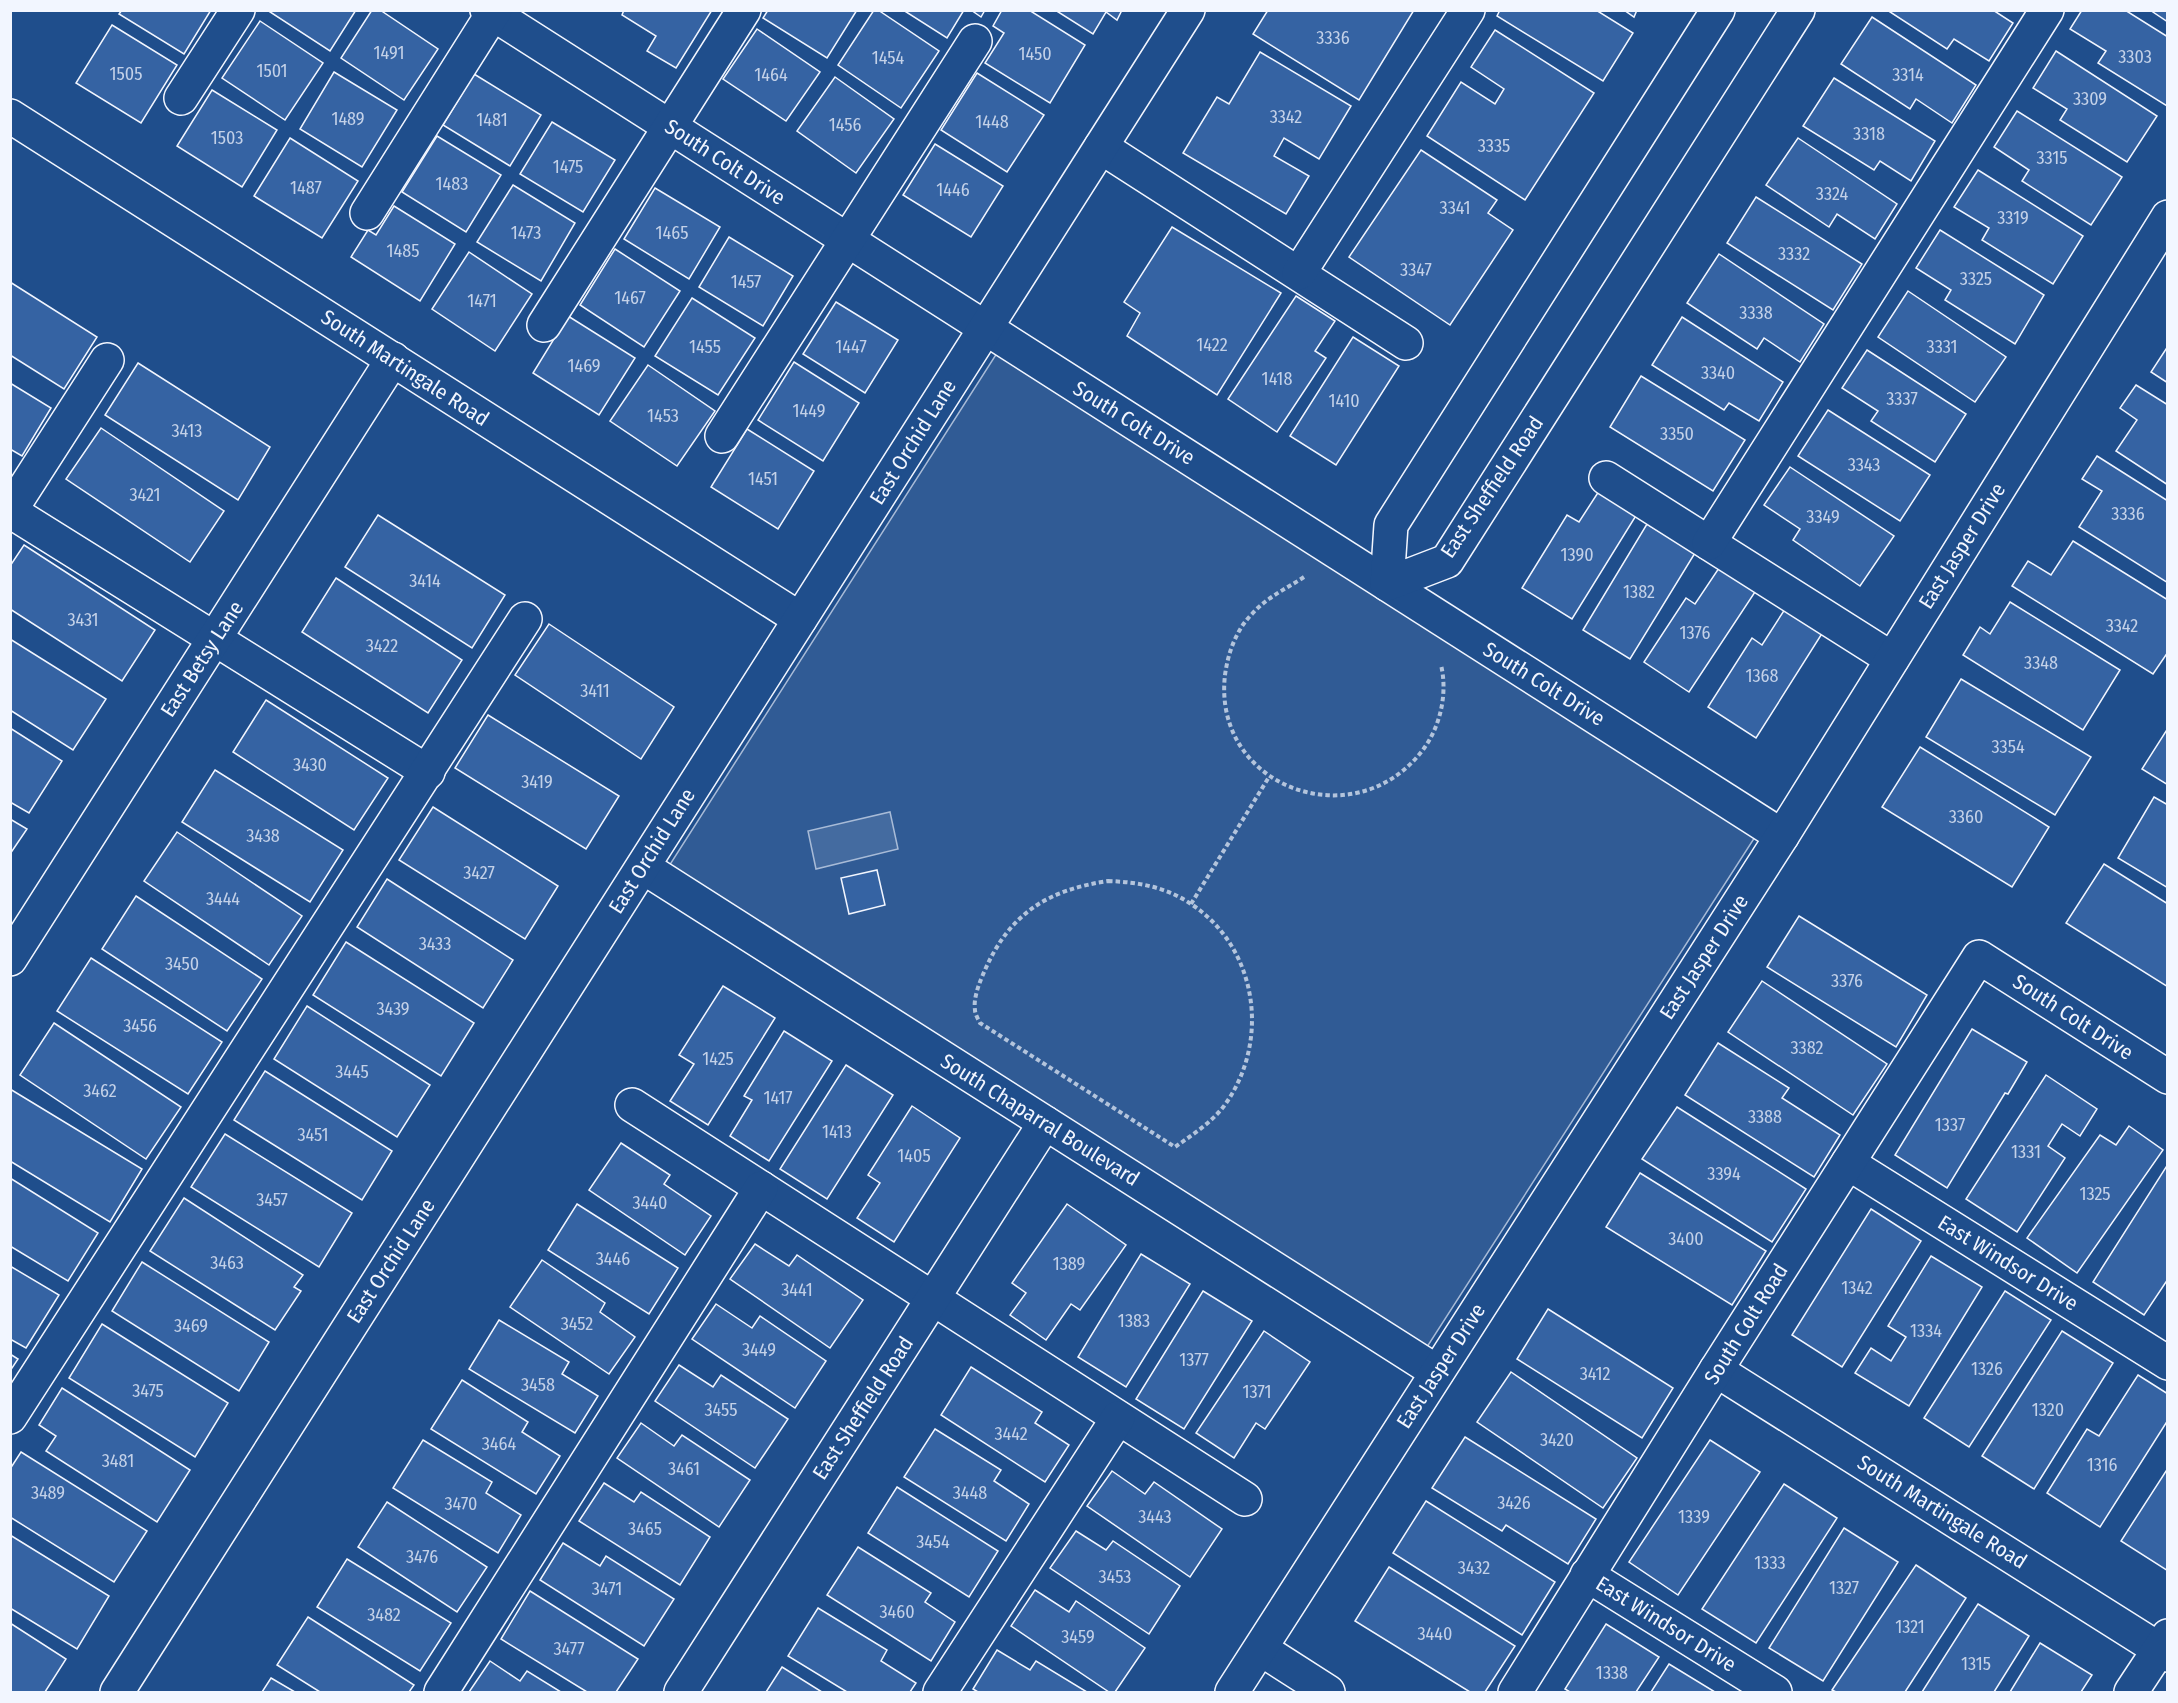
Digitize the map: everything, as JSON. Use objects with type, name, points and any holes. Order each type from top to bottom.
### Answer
[{"type":"street","points":[[182,98],[238,10]]},
{"type":"street","points":[[544,325],[744,10]]},
{"type":"street","name":"East Orchid Lane","points":[[117,1692],[1188,10]]},
{"type":"street","points":[[1299,273],[1468,10]]},
{"type":"street","points":[[1387,584],[1391,525],[1718,10]]},
{"type":"street","name":"East Sheffield Road","points":[[1387,584],[1447,561],[1798,10]]},
{"type":"street","points":[[1709,543],[2047,10]]},
{"type":"street","points":[[367,213],[492,12]]},
{"type":"street","name":"South Colt Drive","points":[[492,12],[1782,836]]},
{"type":"street","points":[[722,436],[975,41]]},
{"type":"street","name":"South Martingale Road","points":[[10,116],[800,619]]},
{"type":"street","points":[[1101,147],[1406,342]]},
{"type":"street","name":"East Jasper Drive","points":[[1232,1692],[1782,836],[2168,217]]},
{"type":"street","name":"East Betsy Lane","points":[[10,959],[393,359]]},
{"type":"street","points":[[107,360],[10,511],[428,772]]},
{"type":"street","points":[[1606,478],[1892,659]]},
{"type":"street","points":[[10,1417],[525,619]]},
{"type":"street","name":"South Chaparral Boulevard","points":[[643,867],[1437,1372]]},
{"type":"street","name":"South Colt Drive","points":[[1980,957],[2168,1077]]},
{"type":"street","name":"South Colt Road","points":[[1515,1692],[1716,1370],[1980,957]]},
{"type":"street","points":[[632,1105],[1245,1499]]},
{"type":"street","name":"East Sheffield Road","points":[[681,1692],[1045,1123]]},
{"type":"street","name":"East Windsor Drive","points":[[1848,1163],[2168,1363]]},
{"type":"street","points":[[441,1692],[761,1188]]},
{"type":"street","name":"South Martingale Road","points":[[1716,1370],[2165,1647]]},
{"type":"street","points":[[940,1692],[1118,1418]]},
{"type":"street","name":"East Windsor Drive","points":[[1587,1575],[1775,1692]]},
{"type":"street","points":[[2131,1692],[2165,1647]]},
{"type":"street","points":[[1261,1648],[1328,1692]]},
{"type":"path","points":[[1331,548],[1313,570],[1270,597],[1251,615],[1236,636],[1227,661],[1224,687],[1226,713],[1236,738],[1250,759],[1269,777],[1292,789],[1317,796],[1342,797],[1368,791],[1384,784],[1412,765],[1428,744],[1438,720],[1443,695],[1442,669],[1438,650],[1452,626]]},
{"type":"path","points":[[1191,904],[1269,777]]},
{"type":"path","points":[[1108,881],[1138,882],[1165,891],[1191,904],[1213,922],[1231,944],[1244,970],[1251,998],[1253,1026],[1249,1055],[1238,1082],[1223,1107],[1203,1127],[1175,1147],[980,1023],[975,1010],[980,981],[1007,931],[1028,910],[1053,895],[1080,885],[1108,881]]},
{"type":"shaded area","points":[[997,353],[1755,837],[1427,1347],[669,866]]},
{"type":"shaded area","points":[[890,812],[898,849],[816,869],[808,831]]},
{"type":"building","points":[[122,10],[211,10],[184,54],[119,14]]},
{"type":"building","points":[[267,10],[356,10],[330,51]]},
{"type":"building","points":[[372,10],[380,10],[438,49],[404,100],[341,58]]},
{"type":"building","points":[[624,10],[712,10],[676,68],[647,51],[656,36],[622,15]]},
{"type":"building","points":[[768,10],[857,10],[827,58],[763,18]]},
{"type":"building","points":[[874,10],[878,10],[939,51],[901,108],[838,65]]},
{"type":"building","points":[[903,10],[964,10],[947,38]]},
{"type":"building","points":[[971,10],[985,10],[981,17]]},
{"type":"building","points":[[1002,10],[1029,10],[1085,45],[1050,103],[985,63],[1004,33],[993,26]]},
{"type":"building","points":[[1055,10],[1122,10],[1117,20],[1106,12],[1093,34]]},
{"type":"building","points":[[1268,10],[1414,10],[1359,100],[1253,34]]},
{"type":"building","points":[[1500,10],[1596,10],[1633,33],[1603,81],[1497,16]]},
{"type":"building","points":[[1624,10],[1637,10],[1634,17]]},
{"type":"building","points":[[1887,10],[1993,10],[2013,23],[1989,61],[1954,39],[1947,49]]},
{"type":"building","points":[[2082,10],[2125,10],[2168,37],[2167,106],[2098,63],[2106,51],[2070,29]]},
{"type":"building","points":[[2150,10],[2168,10],[2168,22]]},
{"type":"building","points":[[1872,17],[1976,85],[1952,123],[1916,99],[1910,109],[1841,64]]},
{"type":"building","points":[[260,21],[323,63],[285,120],[222,78]]},
{"type":"building","points":[[112,25],[177,65],[141,123],[76,83]]},
{"type":"building","points":[[757,29],[820,72],[786,121],[723,79]]},
{"type":"building","points":[[1495,30],[1594,93],[1525,200],[1427,136],[1461,82],[1495,104],[1504,89],[1471,67]]},
{"type":"building","points":[[2056,51],[2157,116],[2127,162],[2060,120],[2067,109],[2033,88]]},
{"type":"building","points":[[1260,52],[1351,106],[1319,159],[1284,138],[1274,156],[1309,176],[1286,214],[1183,153],[1217,97],[1229,104]]},
{"type":"building","points":[[334,72],[397,110],[362,167],[300,129]]},
{"type":"building","points":[[977,73],[1044,115],[1007,172],[941,130]]},
{"type":"building","points":[[474,74],[541,115],[510,166],[443,125]]},
{"type":"building","points":[[835,77],[894,119],[856,173],[797,131]]},
{"type":"building","points":[[1834,78],[1935,141],[1911,181],[1880,161],[1874,170],[1803,126]]},
{"type":"building","points":[[212,90],[277,130],[242,187],[177,146]]},
{"type":"building","points":[[2017,111],[2122,177],[2091,225],[2022,181],[2029,170],[1994,147]]},
{"type":"building","points":[[552,122],[615,160],[583,212],[520,174]]},
{"type":"building","points":[[437,136],[501,175],[466,232],[402,192]]},
{"type":"building","points":[[290,138],[358,181],[322,238],[254,196]]},
{"type":"building","points":[[1798,138],[1897,204],[1875,239],[1837,214],[1829,227],[1766,185]]},
{"type":"building","points":[[935,144],[1003,186],[971,237],[903,195]]},
{"type":"building","points":[[1421,150],[1497,200],[1488,213],[1513,230],[1450,325],[1349,257]]},
{"type":"building","points":[[1978,170],[2083,236],[2053,284],[1982,240],[1989,228],[1954,207]]},
{"type":"building","points":[[513,185],[575,223],[541,281],[477,242]]},
{"type":"building","points":[[655,188],[720,227],[689,279],[624,239]]},
{"type":"building","points":[[1756,197],[1862,264],[1833,310],[1727,243]]},
{"type":"building","points":[[394,206],[455,244],[420,301],[351,257],[368,230],[376,235]]},
{"type":"building","points":[[1172,227],[1281,293],[1217,395],[1127,336],[1140,313],[1124,302]]},
{"type":"building","points":[[1940,230],[2044,295],[2015,344],[1945,300],[1951,290],[1916,268]]},
{"type":"building","points":[[729,237],[793,276],[763,326],[699,287]]},
{"type":"building","points":[[615,249],[680,291],[644,347],[580,305]]},
{"type":"building","points":[[469,252],[532,294],[495,351],[432,309]]},
{"type":"building","points":[[1719,254],[1824,324],[1800,362],[1764,338],[1757,349],[1687,303]]},
{"type":"building","points":[[10,282],[97,337],[64,389],[10,355]]},
{"type":"building","points":[[1908,291],[2006,357],[1975,402],[1878,337]]},
{"type":"building","points":[[1296,296],[1335,321],[1315,351],[1326,358],[1277,432],[1228,399]]},
{"type":"building","points":[[692,298],[755,338],[718,395],[655,356]]},
{"type":"building","points":[[836,302],[898,340],[865,393],[803,354]]},
{"type":"building","points":[[568,316],[635,358],[599,415],[533,373]]},
{"type":"building","points":[[1682,317],[1783,382],[1759,421],[1729,403],[1724,410],[1652,365]]},
{"type":"building","points":[[1353,337],[1399,366],[1336,465],[1290,436]]},
{"type":"building","points":[[2168,346],[2168,383],[2151,372]]},
{"type":"building","points":[[1867,350],[1966,414],[1935,462],[1871,421],[1878,411],[1842,388]]},
{"type":"building","points":[[794,362],[859,403],[823,461],[758,420]]},
{"type":"building","points":[[138,363],[270,447],[238,500],[105,415]]},
{"type":"building","points":[[648,365],[715,411],[677,466],[610,421]]},
{"type":"building","points":[[1641,376],[1745,440],[1713,491],[1610,427]]},
{"type":"building","points":[[10,383],[51,408],[22,456],[10,449]]},
{"type":"building","points":[[2136,385],[2168,405],[2168,485],[2116,451],[2137,420],[2120,408]]},
{"type":"building","points":[[1828,410],[1930,475],[1900,521],[1798,456]]},
{"type":"building","points":[[101,428],[224,511],[190,562],[66,479]]},
{"type":"building","points":[[747,429],[814,471],[778,529],[711,487]]},
{"type":"building","points":[[2097,456],[2168,501],[2168,583],[2079,527],[2102,491],[2082,479]]},
{"type":"building","points":[[1790,467],[1894,536],[1860,586],[1793,540],[1800,529],[1764,505]]},
{"type":"building","points":[[1599,491],[1637,514],[1572,619],[1522,588],[1567,515],[1579,522]]},
{"type":"building","points":[[378,515],[505,595],[472,648],[345,567]]},
{"type":"building","points":[[1647,524],[1695,553],[1630,659],[1583,630]]},
{"type":"building","points":[[2073,541],[2168,600],[2168,652],[2153,674],[2012,586],[2028,561],[2051,575]]},
{"type":"building","points":[[24,545],[155,630],[122,681],[10,609],[10,566]]},
{"type":"building","points":[[1719,568],[1755,592],[1689,692],[1644,662],[1686,598],[1695,604]]},
{"type":"building","points":[[336,578],[462,660],[428,713],[302,632]]},
{"type":"building","points":[[2010,602],[2120,670],[2083,730],[1963,655],[1980,627],[1990,634]]},
{"type":"building","points":[[1785,609],[1823,632],[1756,738],[1708,707],[1752,638],[1762,645]]},
{"type":"building","points":[[549,624],[674,707],[641,759],[515,675]]},
{"type":"building","points":[[10,639],[106,699],[73,750],[10,710]]},
{"type":"building","points":[[1961,679],[2091,757],[2055,815],[1926,737]]},
{"type":"building","points":[[266,700],[388,778],[354,830],[233,752]]},
{"type":"building","points":[[488,715],[619,796],[586,849],[455,768]]},
{"type":"building","points":[[10,728],[62,761],[29,813],[10,802]]},
{"type":"building","points":[[2168,728],[2168,785],[2142,769]]},
{"type":"building","points":[[1920,747],[2049,827],[2012,887],[1882,807]]},
{"type":"building","points":[[215,770],[343,850],[310,902],[182,822]]},
{"type":"building","points":[[2154,797],[2168,805],[2168,888],[2118,858]]},
{"type":"building","points":[[433,807],[558,886],[525,939],[399,860]]},
{"type":"building","points":[[10,819],[27,829],[10,854]]},
{"type":"building","points":[[177,832],[302,916],[269,965],[144,881]]},
{"type":"building","points":[[2104,864],[2168,904],[2168,987],[2066,923]]},
{"type":"building","points":[[877,870],[885,905],[849,914],[841,878]]},
{"type":"building","points":[[387,879],[513,960],[483,1008],[357,927]]},
{"type":"building","points":[[136,896],[262,979],[227,1031],[102,949]]},
{"type":"building","points":[[1799,916],[1927,995],[1896,1047],[1767,967]]},
{"type":"building","points":[[346,942],[474,1023],[441,1076],[313,995]]},
{"type":"building","points":[[91,958],[222,1042],[188,1094],[57,1011]]},
{"type":"building","points":[[1762,981],[1887,1064],[1853,1115],[1728,1032]]},
{"type":"building","points":[[723,986],[775,1018],[708,1125],[670,1101],[694,1064],[679,1055]]},
{"type":"building","points":[[307,1006],[430,1085],[397,1137],[274,1059]]},
{"type":"building","points":[[54,1023],[181,1107],[146,1159],[20,1075]]},
{"type":"building","points":[[1972,1029],[2027,1062],[2008,1094],[2005,1093],[1947,1188],[1895,1155]]},
{"type":"building","points":[[784,1031],[832,1061],[769,1161],[730,1136],[752,1100],[744,1096]]},
{"type":"building","points":[[1718,1043],[1789,1088],[1782,1098],[1840,1135],[1814,1177],[1685,1095]]},
{"type":"building","points":[[846,1065],[893,1095],[827,1199],[780,1169]]},
{"type":"building","points":[[265,1071],[392,1151],[362,1200],[234,1120]]},
{"type":"building","points":[[2046,1075],[2097,1109],[2080,1136],[2062,1124],[2048,1146],[2065,1158],[2017,1232],[1966,1199]]},
{"type":"building","points":[[10,1089],[142,1169],[110,1222],[10,1161]]},
{"type":"building","points":[[912,1106],[960,1138],[894,1242],[857,1218],[880,1183],[868,1175]]},
{"type":"building","points":[[1677,1107],[1806,1189],[1772,1242],[1642,1159]]},
{"type":"building","points":[[2129,1126],[2163,1150],[2077,1273],[2027,1238],[2100,1135],[2116,1145]]},
{"type":"building","points":[[225,1134],[352,1213],[319,1267],[191,1187]]},
{"type":"building","points":[[621,1143],[670,1175],[664,1184],[711,1216],[685,1255],[589,1190]]},
{"type":"building","points":[[2168,1164],[2168,1279],[2144,1315],[2093,1282]]},
{"type":"building","points":[[1640,1173],[1766,1251],[1732,1305],[1606,1227]]},
{"type":"building","points":[[10,1178],[98,1233],[68,1281],[10,1246]]},
{"type":"building","points":[[184,1198],[303,1275],[294,1287],[301,1291],[275,1330],[150,1251]]},
{"type":"building","points":[[577,1204],[678,1268],[649,1314],[548,1250]]},
{"type":"building","points":[[1067,1204],[1126,1245],[1080,1310],[1071,1304],[1046,1340],[1010,1315],[1026,1293],[1012,1283]]},
{"type":"building","points":[[1871,1209],[1921,1241],[1842,1367],[1792,1335]]},
{"type":"building","points":[[755,1244],[789,1266],[797,1255],[863,1300],[830,1348],[730,1279]]},
{"type":"building","points":[[1141,1254],[1190,1284],[1126,1387],[1078,1357]]},
{"type":"building","points":[[1931,1256],[1982,1287],[1909,1406],[1855,1373],[1871,1348],[1891,1361],[1906,1337],[1888,1326]]},
{"type":"building","points":[[542,1260],[605,1303],[600,1312],[635,1337],[609,1374],[510,1307]]},
{"type":"building","points":[[142,1262],[269,1342],[239,1391],[112,1311]]},
{"type":"building","points":[[10,1266],[59,1295],[26,1348],[10,1339]]},
{"type":"building","points":[[1203,1291],[1252,1321],[1184,1429],[1136,1399]]},
{"type":"building","points":[[2005,1291],[2051,1320],[1969,1447],[1924,1418]]},
{"type":"building","points":[[716,1304],[752,1328],[760,1316],[826,1361],[795,1408],[692,1339]]},
{"type":"building","points":[[1548,1309],[1673,1388],[1642,1438],[1517,1359]]},
{"type":"building","points":[[499,1320],[569,1362],[562,1374],[598,1396],[575,1433],[469,1369]]},
{"type":"building","points":[[102,1324],[228,1403],[195,1457],[69,1378]]},
{"type":"building","points":[[1264,1331],[1310,1362],[1265,1429],[1256,1423],[1234,1458],[1196,1433]]},
{"type":"building","points":[[2062,1331],[2113,1363],[2034,1489],[1982,1456]]},
{"type":"building","points":[[10,1354],[18,1359],[10,1371]]},
{"type":"building","points":[[679,1365],[713,1387],[721,1375],[788,1419],[755,1468],[655,1401]]},
{"type":"building","points":[[971,1367],[1042,1412],[1035,1423],[1069,1445],[1045,1482],[941,1415]]},
{"type":"building","points":[[1511,1372],[1637,1458],[1603,1508],[1477,1422]]},
{"type":"building","points":[[2138,1375],[2168,1394],[2168,1420],[2100,1527],[2047,1493],[2087,1429],[2099,1436]]},
{"type":"building","points":[[462,1380],[528,1422],[522,1432],[560,1456],[536,1494],[431,1429]]},
{"type":"building","points":[[62,1388],[190,1470],[157,1522],[46,1451],[56,1436],[39,1425]]},
{"type":"building","points":[[641,1423],[674,1446],[682,1435],[750,1480],[719,1527],[617,1458]]},
{"type":"building","points":[[935,1429],[1001,1470],[994,1481],[1029,1504],[1006,1541],[904,1477]]},
{"type":"building","points":[[1465,1437],[1596,1519],[1568,1564],[1506,1525],[1502,1531],[1432,1488]]},
{"type":"building","points":[[423,1440],[492,1482],[486,1493],[521,1515],[498,1553],[393,1488]]},
{"type":"building","points":[[1710,1440],[1760,1472],[1678,1595],[1629,1562]]},
{"type":"building","points":[[21,1452],[147,1531],[114,1582],[10,1517],[10,1469]]},
{"type":"building","points":[[2168,1468],[2168,1571],[2121,1541]]},
{"type":"building","points":[[1112,1471],[1145,1494],[1154,1482],[1222,1529],[1190,1577],[1087,1506]]},
{"type":"building","points":[[604,1483],[634,1502],[641,1492],[710,1537],[680,1585],[579,1521]]},
{"type":"building","points":[[1784,1484],[1837,1518],[1756,1643],[1702,1609]]},
{"type":"building","points":[[897,1487],[998,1551],[969,1597],[868,1533]]},
{"type":"building","points":[[1426,1501],[1555,1582],[1522,1635],[1393,1553]]},
{"type":"building","points":[[387,1502],[487,1567],[457,1612],[358,1547]]},
{"type":"building","points":[[1844,1528],[1898,1562],[1823,1681],[1769,1648]]},
{"type":"building","points":[[1076,1531],[1106,1550],[1113,1541],[1180,1586],[1149,1634],[1050,1568]]},
{"type":"building","points":[[10,1535],[109,1596],[77,1649],[10,1608]]},
{"type":"building","points":[[563,1543],[600,1566],[606,1556],[674,1599],[644,1646],[540,1580]]},
{"type":"building","points":[[858,1547],[931,1593],[925,1602],[955,1622],[931,1661],[827,1595]]},
{"type":"building","points":[[347,1559],[451,1623],[420,1671],[317,1607]]},
{"type":"building","points":[[1916,1565],[1966,1598],[1905,1692],[1836,1692],[1832,1690]]},
{"type":"building","points":[[1389,1567],[1515,1646],[1485,1692],[1470,1692],[1355,1621]]},
{"type":"building","points":[[1035,1590],[1069,1612],[1076,1601],[1145,1648],[1115,1692],[1109,1692],[1011,1626]]},
{"type":"building","points":[[530,1591],[638,1659],[616,1692],[587,1692],[501,1639]]},
{"type":"building","points":[[1978,1604],[2029,1636],[1994,1692],[1922,1692]]},
{"type":"building","points":[[818,1608],[887,1650],[881,1661],[916,1683],[910,1692],[847,1692],[788,1656]]},
{"type":"building","points":[[308,1617],[414,1685],[409,1692],[320,1692],[277,1665]]},
{"type":"building","points":[[10,1623],[66,1659],[45,1692],[10,1692]]},
{"type":"building","points":[[1606,1624],[1659,1657],[1636,1692],[1570,1692],[1565,1689]]},
{"type":"building","points":[[2040,1643],[2092,1675],[2081,1692],[2010,1692]]},
{"type":"building","points":[[997,1650],[1030,1670],[1036,1661],[1087,1692],[978,1692],[973,1689]]},
{"type":"building","points":[[490,1661],[520,1681],[527,1671],[561,1692],[469,1692]]},
{"type":"building","points":[[1669,1664],[1715,1692],[1651,1692]]},
{"type":"building","points":[[782,1667],[822,1692],[766,1692]]},
{"type":"building","points":[[271,1678],[295,1692],[262,1692]]}]
